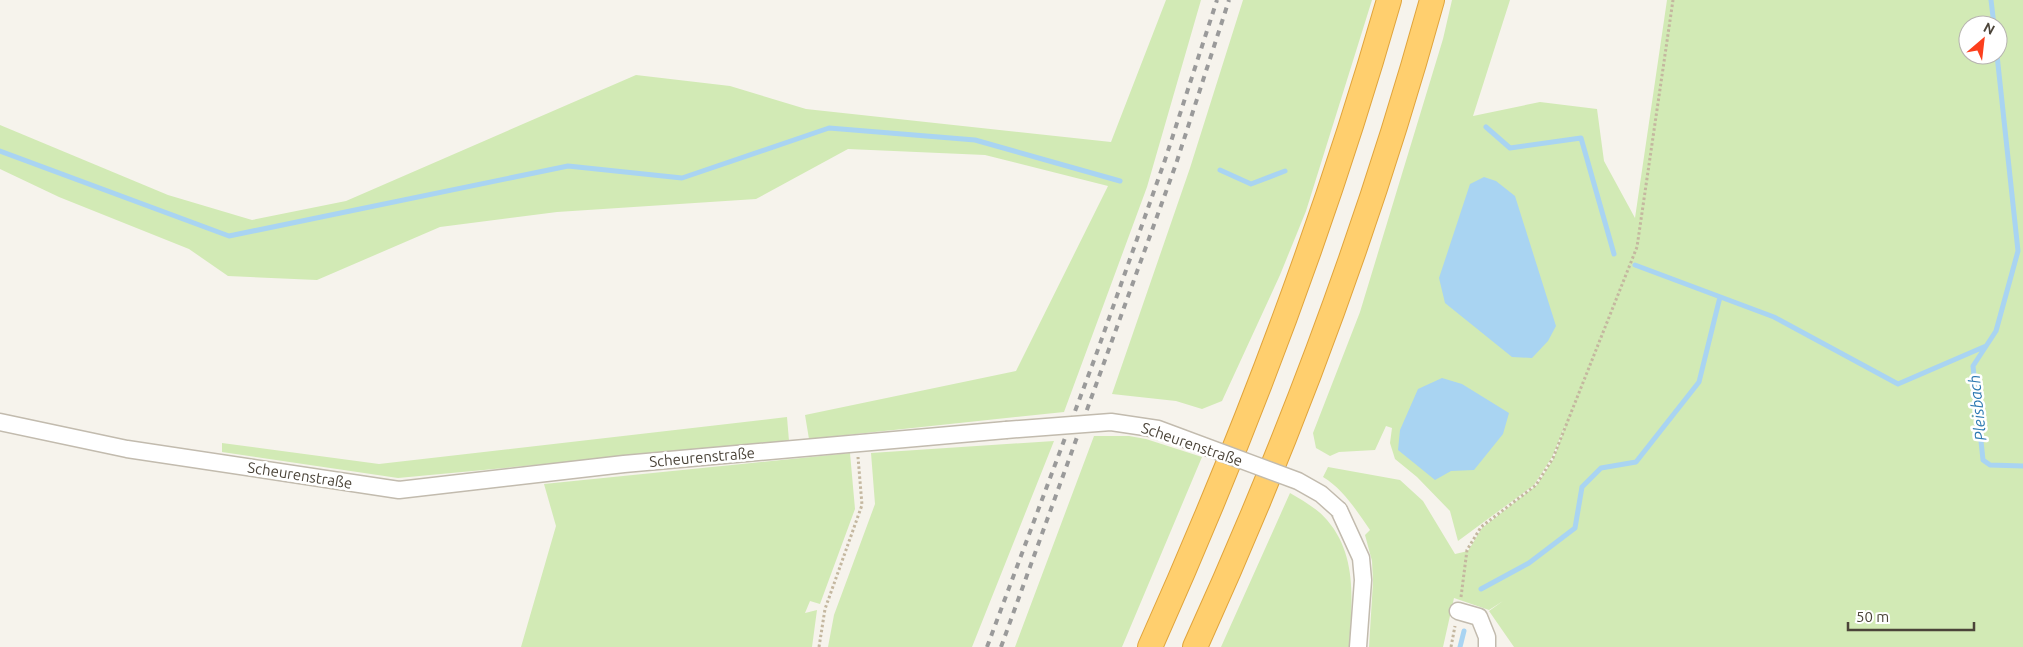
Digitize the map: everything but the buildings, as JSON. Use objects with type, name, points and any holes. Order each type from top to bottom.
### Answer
[{"type":"highway","points":[[1150,647],[1196,543],[1279,334],[1332,182],[1389,0]]},
{"type":"highway","points":[[1195,647],[1236,557],[1318,350],[1369,205],[1417,55],[1432,0]]},
{"type":"street","name":"Scheurenstraße","points":[[0,422],[127,449],[399,490],[624,464],[1006,430],[1111,422],[1158,429],[1298,481],[1321,494],[1339,510],[1361,558],[1363,580],[1358,647]]},
{"type":"street","points":[[1458,611],[1479,617],[1487,637],[1487,647]]},
{"type":"path","points":[[1451,647],[1467,550],[1482,527],[1536,485],[1553,458],[1638,246],[1674,0]]},
{"type":"path","points":[[819,647],[825,609],[862,505],[856,444]]},
{"type":"green space","points":[[1166,0],[1201,0],[1147,187],[1064,412],[809,439],[805,415],[1016,371],[1108,186],[985,155],[848,149],[756,199],[557,212],[440,227],[317,280],[228,276],[189,249],[59,197],[0,169],[0,125],[168,195],[252,220],[346,201],[636,75],[730,86],[806,109],[1111,142]]},
{"type":"green space","points":[[1243,0],[1372,0],[1306,211],[1280,275],[1222,401],[1202,409],[1176,401],[1112,394],[1190,168]]},
{"type":"green space","points":[[1452,0],[1510,0],[1473,116],[1540,102],[1597,109],[1604,161],[1635,218],[1667,0],[2023,0],[2023,647],[1514,647],[1489,611],[1503,601],[1489,610],[1454,598],[1443,647],[1369,647],[1373,582],[1372,561],[1365,535],[1370,530],[1343,494],[1323,477],[1328,467],[1400,480],[1423,501],[1455,554],[1468,551],[1482,528],[1537,485],[1554,458],[1566,423],[1552,457],[1534,485],[1458,541],[1450,511],[1417,477],[1395,459],[1390,443],[1392,428],[1386,426],[1375,450],[1339,452],[1330,456],[1316,448],[1313,433],[1360,312],[1443,39]]},
{"type":"green space","points":[[787,417],[789,441],[398,478],[222,452],[222,443],[379,464]]},
{"type":"green space","points":[[1094,436],[1129,436],[1146,439],[1202,457],[1122,647],[1015,647]]},
{"type":"green space","points":[[1054,441],[972,647],[828,647],[834,615],[875,504],[871,453]]},
{"type":"green space","points":[[850,453],[855,509],[820,604],[810,601],[805,613],[817,610],[812,647],[521,647],[556,526],[544,484]]},
{"type":"green space","points":[[1290,493],[1310,505],[1327,520],[1337,534],[1344,549],[1351,580],[1352,597],[1349,647],[1221,647]]},
{"type":"water","points":[[1484,177],[1496,181],[1515,196],[1556,326],[1548,341],[1532,358],[1512,357],[1445,303],[1439,278],[1470,184]]},
{"type":"water","points":[[1442,378],[1462,384],[1509,413],[1503,434],[1474,470],[1451,471],[1435,480],[1398,450],[1400,430],[1418,389]]},
{"type":"waterway","name":"Pleisbach","points":[[1991,0],[1993,15]]},
{"type":"waterway","name":"Pleisbach","points":[[1998,65],[2018,251],[1996,331],[1973,366],[1983,460],[1990,465],[2023,466]]},
{"type":"waterway","points":[[1486,127],[1510,148],[1581,138],[1614,254]]},
{"type":"waterway","points":[[0,151],[229,236],[568,166],[682,178],[829,128],[975,140],[1120,181]]},
{"type":"waterway","points":[[1220,170],[1251,184],[1285,171]]},
{"type":"waterway","points":[[1635,265],[1774,317],[1898,384],[1986,346]]},
{"type":"waterway","points":[[1481,589],[1529,563],[1575,528],[1582,487],[1601,468],[1636,462],[1699,382],[1720,297]]},
{"type":"waterway","points":[[1460,647],[1464,631]]},
{"type":"railway","points":[[987,647],[1096,355],[1165,160],[1217,0]]},
{"type":"railway","points":[[1001,647],[1176,164],[1229,0]]}]
